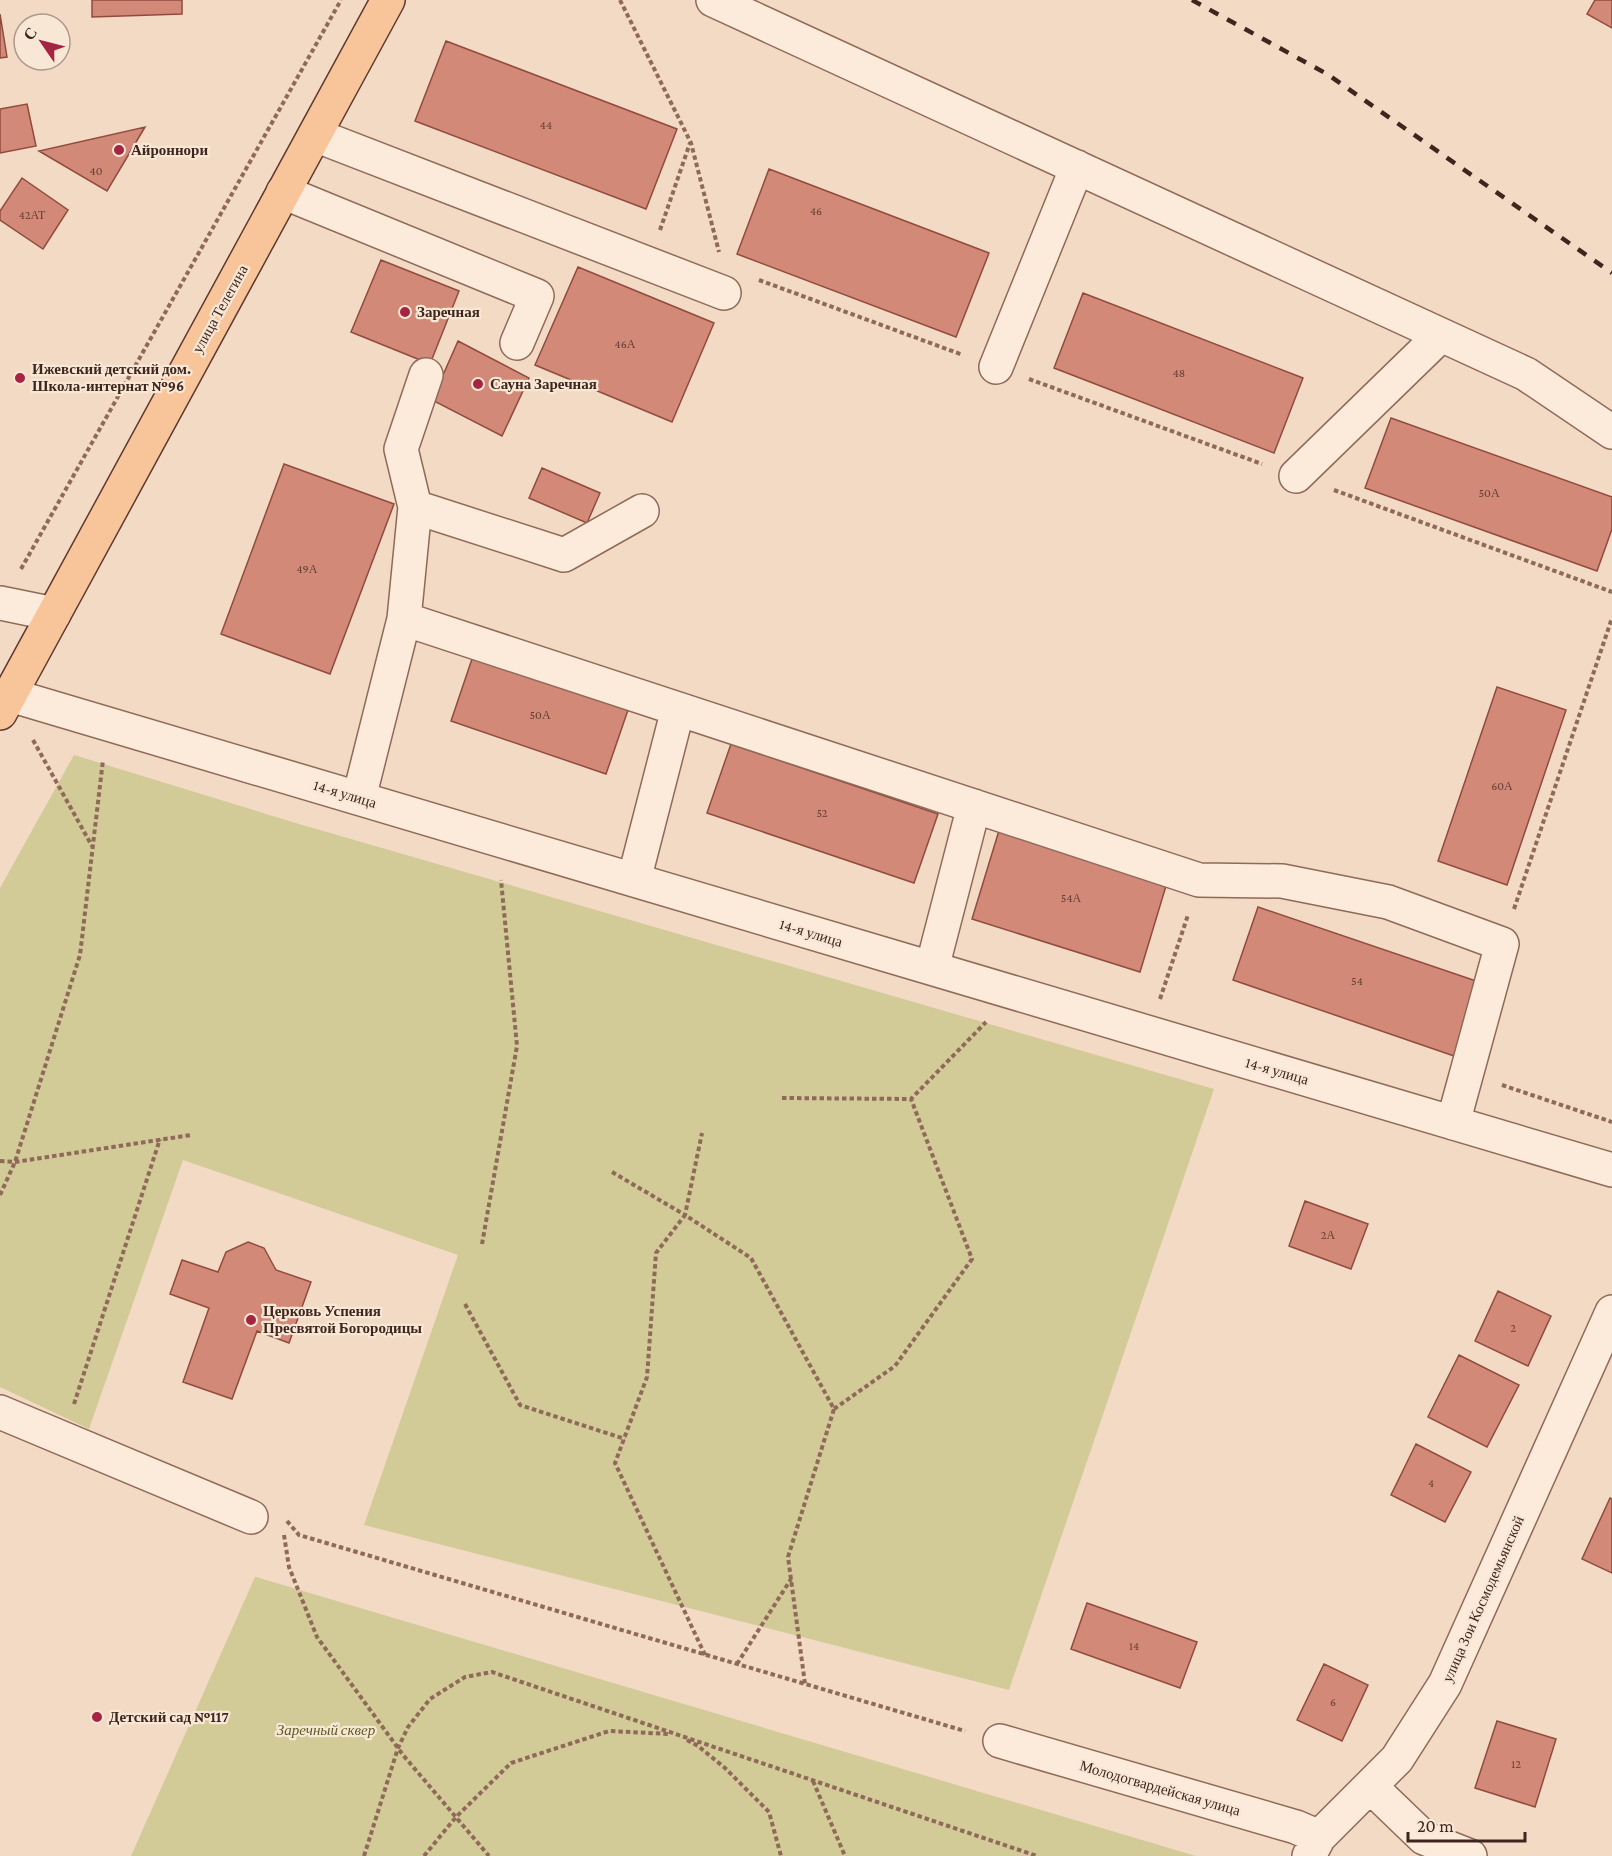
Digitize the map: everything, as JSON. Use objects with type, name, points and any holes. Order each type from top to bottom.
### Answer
[{"type":"main road","name":"улица Телегина","points":[[5,704],[388,0]]},
{"type":"street","points":[[713,0],[1526,374],[1612,432]]},
{"type":"street","points":[[315,135],[724,293]]},
{"type":"street","points":[[996,367],[1077,167]]},
{"type":"street","points":[[283,192],[537,296],[517,344]]},
{"type":"street","points":[[1296,476],[1441,335]]},
{"type":"street","points":[[359,798],[404,619],[416,507],[401,449],[426,375]]},
{"type":"street","points":[[416,507],[564,555],[642,511]]},
{"type":"street","points":[[1,603],[54,614]]},
{"type":"street","points":[[404,619],[1199,880],[1282,881],[1388,902],[1502,944],[1453,1123]]},
{"type":"street","name":"14-я улица","points":[[5,704],[359,798],[1612,1170]]},
{"type":"street","points":[[634,880],[678,709]]},
{"type":"street","points":[[932,969],[974,806]]},
{"type":"street","name":"улица Зои Космодемьянской","points":[[1314,1846],[1397,1759],[1445,1684],[1612,1312]]},
{"type":"street","points":[[0,1413],[251,1517]]},
{"type":"street","name":"Молодогвардейская улица","points":[[1000,1742],[1296,1827],[1314,1846]]},
{"type":"street","points":[[1370,1786],[1424,1838],[1470,1856]]},
{"type":"path","points":[[1,603],[341,0]]},
{"type":"path","points":[[620,0],[690,143],[720,254]]},
{"type":"path","points":[[656,239],[690,143]]},
{"type":"path","points":[[1502,944],[1612,618]]},
{"type":"path","points":[[28,730],[93,847]]},
{"type":"path","points":[[0,1195],[15,1162],[80,956],[104,756]]},
{"type":"path","points":[[482,1244],[517,1046],[501,873]]},
{"type":"path","points":[[1149,1033],[1199,880]]},
{"type":"path","points":[[782,1098],[910,1099],[991,1017]]},
{"type":"path","points":[[1466,1073],[1612,1122]]},
{"type":"path","points":[[806,1684],[788,1557],[834,1409],[895,1366],[972,1259],[910,1099]]},
{"type":"path","points":[[702,1133],[685,1215],[656,1253],[647,1377],[615,1463],[705,1655]]},
{"type":"path","points":[[0,1161],[15,1162],[191,1135]]},
{"type":"path","points":[[62,1439],[160,1139]]},
{"type":"path","points":[[612,1172],[685,1215],[750,1258],[834,1409]]},
{"type":"path","points":[[465,1305],[520,1406],[625,1439]]},
{"type":"path","points":[[489,1856],[398,1748],[317,1637],[289,1567],[281,1514],[298,1535],[1000,1742]]},
{"type":"path","points":[[737,1664],[791,1578]]},
{"type":"path","points":[[364,1856],[398,1748],[408,1727],[430,1699],[465,1677],[492,1672],[1037,1856]]},
{"type":"path","points":[[424,1856],[456,1817],[511,1763],[609,1731],[679,1735],[698,1746],[725,1768],[769,1812],[781,1856]]},
{"type":"path","points":[[813,1780],[845,1856]]},
{"type":"green space","points":[[74,755],[299,824],[1214,1089],[1009,1690],[364,1525],[458,1255],[183,1160],[89,1429],[0,1387],[0,888]]},
{"type":"green space","name":"Заречный сквер","points":[[256,1577],[1196,1856],[131,1856]]},
{"type":"building","points":[[92,0],[182,0],[182,14],[92,17]]},
{"type":"building","points":[[1595,0],[1612,0],[1612,28],[1587,14]]},
{"type":"building","points":[[0,14],[7,57],[0,58]]},
{"type":"building","points":[[446,41],[677,129],[646,209],[415,121]]},
{"type":"building","points":[[27,104],[36,146],[0,153],[0,109]]},
{"type":"building","points":[[145,127],[107,191],[39,151]]},
{"type":"building","points":[[769,169],[989,253],[956,337],[737,254]]},
{"type":"building","points":[[22,178],[68,210],[43,249],[0,220],[0,211]]},
{"type":"building","name":"Заречная","points":[[381,260],[459,291],[430,364],[351,332]]},
{"type":"building","points":[[578,267],[714,323],[672,422],[535,365]]},
{"type":"building","points":[[1083,293],[1303,378],[1274,453],[1054,368]]},
{"type":"building","points":[[458,341],[529,378],[502,436],[432,400]]},
{"type":"building","points":[[1391,418],[1612,497],[1612,529],[1597,571],[1365,488]]},
{"type":"building","points":[[284,464],[394,504],[330,674],[221,634]]},
{"type":"building","points":[[542,468],[600,493],[587,523],[529,498]]},
{"type":"building","points":[[473,656],[628,710],[606,774],[451,721]]},
{"type":"building","points":[[1497,687],[1566,710],[1507,885],[1438,861]]},
{"type":"building","points":[[731,744],[938,814],[914,883],[707,813]]},
{"type":"building","points":[[1001,824],[1169,876],[1140,972],[972,919]]},
{"type":"building","points":[[1258,907],[1482,983],[1457,1057],[1233,980]]},
{"type":"building","points":[[1305,1201],[1368,1224],[1351,1269],[1289,1246]]},
{"type":"building","name":"Церковь Успения Пресвятой Богородицы","points":[[248,1242],[264,1248],[276,1270],[311,1282],[289,1343],[257,1331],[232,1399],[183,1382],[209,1308],[170,1294],[182,1260],[218,1272],[226,1252]]},
{"type":"building","points":[[1498,1291],[1551,1316],[1528,1366],[1475,1341]]},
{"type":"building","points":[[1459,1355],[1519,1385],[1487,1447],[1428,1417]]},
{"type":"building","points":[[1416,1444],[1471,1472],[1445,1522],[1391,1495]]},
{"type":"building","points":[[1610,1498],[1612,1499],[1612,1573],[1582,1559]]},
{"type":"building","points":[[1087,1603],[1197,1642],[1180,1688],[1071,1649]]},
{"type":"building","points":[[1324,1664],[1368,1685],[1342,1741],[1297,1720]]},
{"type":"building","points":[[1497,1721],[1556,1739],[1535,1807],[1475,1788]]},
{"type":"railway","points":[[1192,0],[1327,74],[1612,273]]},
{"type":"place","name":"Айроннори","points":[[119,150]]},
{"type":"place","name":"Заречная","points":[[405,312]]},
{"type":"place","name":"Ижевский детский дом. Школа-интернат №96","points":[[20,378]]},
{"type":"place","name":"Сауна Заречная","points":[[478,384]]},
{"type":"place","name":"Церковь Успения Пресвятой Богородицы","points":[[251,1320]]},
{"type":"place","name":"Детский сад №117","points":[[97,1717]]}]
